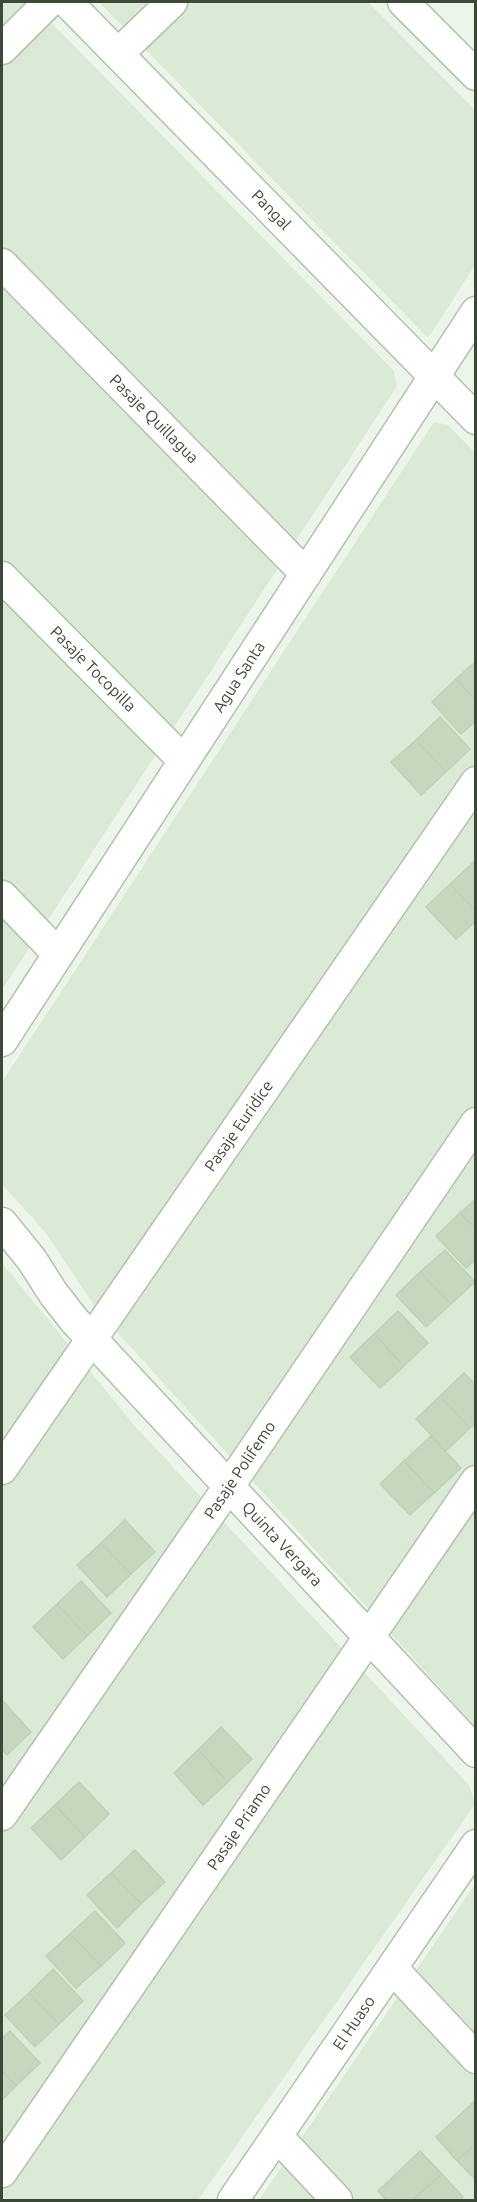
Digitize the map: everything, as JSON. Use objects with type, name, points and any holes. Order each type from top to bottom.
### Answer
[{"type":"street","points":[[2,49],[49,2]]},
{"type":"street","name":"Pangal","points":[[67,2],[476,419]]},
{"type":"street","points":[[118,54],[172,2]]},
{"type":"street","points":[[403,2],[476,75]]},
{"type":"street","name":"Pasaje Quillagua","points":[[2,264],[306,574]]},
{"type":"street","name":"Agua Santa","points":[[2,1041],[476,312]]},
{"type":"street","name":"Pasaje Tocopilla","points":[[2,577],[184,761]]},
{"type":"street","name":"Pasaje Euridice","points":[[2,1469],[476,782]]},
{"type":"street","points":[[2,896],[58,954]]},
{"type":"street","name":"Pasaje Polifemo","points":[[2,1815],[476,1123]]},
{"type":"street","name":"Quinta Vergara","points":[[2,1223],[32,1260],[52,1293],[92,1339],[476,1752]]},
{"type":"street","name":"Pasaje Priamo","points":[[2,2172],[476,1481]]},
{"type":"street","name":"El Huaso","points":[[232,2200],[476,1845]]},
{"type":"street","points":[[392,1968],[476,2058]]},
{"type":"street","points":[[277,2136],[337,2200]]},
{"type":"shaded area","points":[[2,2],[31,2],[394,371],[397,386],[2,990]]},
{"type":"shaded area","points":[[99,2],[368,2],[475,110],[475,265],[428,338]]},
{"type":"shaded area","points":[[434,422],[448,425],[476,454],[475,1726],[97,1310],[45,1232],[2,1184],[2,1082]]},
{"type":"shaded area","points":[[2,1263],[133,1424],[469,1785],[475,1804],[198,2200],[2,2200]]},
{"type":"shaded area","points":[[475,1884],[475,2200],[259,2200]]},
{"type":"building","points":[[476,661],[476,700],[456,679]]},
{"type":"building","points":[[456,679],[476,700],[476,721],[461,734],[432,702]]},
{"type":"building","points":[[440,717],[470,749],[446,772],[416,740]]},
{"type":"building","points":[[416,740],[446,772],[421,795],[391,762]]},
{"type":"building","points":[[476,862],[476,911],[450,884]]},
{"type":"building","points":[[450,884],[476,911],[476,921],[456,939],[426,907]]},
{"type":"building","points":[[476,1199],[476,1229],[460,1213]]},
{"type":"building","points":[[460,1213],[476,1229],[476,1259],[466,1268],[436,1236]]},
{"type":"building","points":[[445,1250],[475,1282],[451,1304],[420,1272]]},
{"type":"building","points":[[420,1272],[451,1304],[426,1327],[396,1295]]},
{"type":"building","points":[[398,1311],[428,1343],[404,1366],[374,1334]]},
{"type":"building","points":[[374,1334],[404,1366],[380,1388],[350,1357]]},
{"type":"building","points":[[464,1373],[476,1385],[476,1423],[470,1428],[440,1396]]},
{"type":"building","points":[[440,1396],[470,1428],[446,1451],[416,1419]]},
{"type":"building","points":[[431,1436],[461,1468],[434,1493],[404,1461]]},
{"type":"building","points":[[404,1461],[434,1493],[410,1515],[380,1484]]},
{"type":"building","points":[[125,1520],[155,1552],[131,1574],[101,1543]]},
{"type":"building","points":[[101,1543],[131,1574],[107,1597],[77,1565]]},
{"type":"building","points":[[81,1581],[111,1613],[87,1636],[57,1604]]},
{"type":"building","points":[[57,1604],[87,1636],[63,1659],[33,1627]]},
{"type":"building","points":[[2,1700],[31,1732],[7,1755],[2,1749]]},
{"type":"building","points":[[221,1727],[252,1759],[228,1782],[198,1750]]},
{"type":"building","points":[[198,1750],[228,1782],[203,1805],[174,1773]]},
{"type":"building","points":[[79,1782],[109,1814],[85,1837],[55,1805]]},
{"type":"building","points":[[55,1805],[85,1837],[61,1860],[31,1828]]},
{"type":"building","points":[[135,1850],[165,1882],[141,1904],[111,1873]]},
{"type":"building","points":[[111,1873],[141,1904],[117,1928],[87,1895]]},
{"type":"building","points":[[95,1911],[125,1943],[101,1966],[70,1934]]},
{"type":"building","points":[[70,1934],[101,1966],[76,1988],[46,1956]]},
{"type":"building","points":[[53,1969],[83,2001],[59,2024],[29,1993]]},
{"type":"building","points":[[29,1993],[59,2024],[35,2047],[5,2015]]},
{"type":"building","points":[[10,2031],[40,2063],[16,2086],[2,2070],[2,2039]]},
{"type":"building","points":[[2,2070],[16,2086],[2,2100]]},
{"type":"building","points":[[476,2100],[476,2144],[457,2161],[436,2137]]},
{"type":"building","points":[[476,2144],[476,2180],[457,2161]]},
{"type":"building","points":[[420,2151],[442,2174],[413,2200],[386,2200],[378,2191]]},
{"type":"building","points":[[442,2174],[463,2197],[460,2200],[413,2200]]}]
